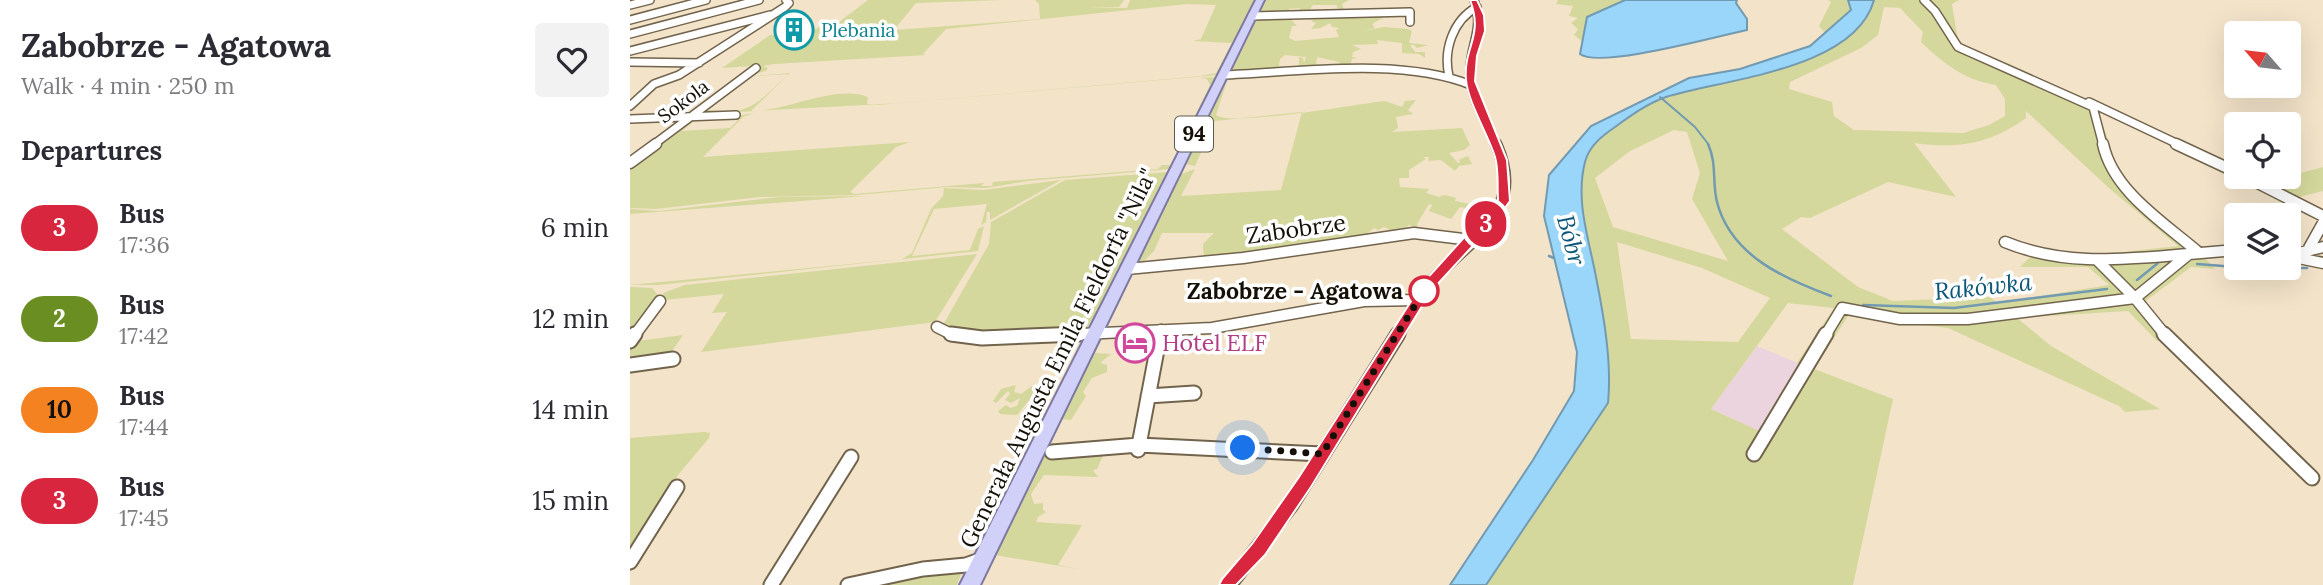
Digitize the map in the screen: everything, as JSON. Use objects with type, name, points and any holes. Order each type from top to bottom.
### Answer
[{"type":"main road","name":"Generała Augusta Emila Fieldorfa \"Nila\"","points":[[970,585],[1260,0]]},
{"type":"street","points":[[630,20],[706,0]]},
{"type":"street","points":[[630,34],[759,0]]},
{"type":"street","points":[[630,106],[654,84],[679,75],[788,6],[786,0]]},
{"type":"street","points":[[1924,0],[1938,12],[1950,38],[1958,47],[2102,106],[2224,166]]},
{"type":"street","points":[[630,5],[645,1]]},
{"type":"street","points":[[1449,76],[1448,45],[1475,4]]},
{"type":"street","points":[[1229,585],[1258,550],[1433,280],[1501,206],[1506,192],[1502,160],[1471,85],[1472,56],[1481,31],[1475,4]]},
{"type":"street","points":[[1252,16],[1410,12],[1410,22]]},
{"type":"street","points":[[630,51],[751,18],[773,15]]},
{"type":"street","points":[[630,62],[699,63]]},
{"type":"street","name":"Sokola","points":[[630,163],[756,68]]},
{"type":"street","points":[[1223,75],[1380,69],[1449,76],[1471,85]]},
{"type":"street","points":[[2080,99],[2093,107],[2100,121],[2108,162],[2120,181],[2193,253]]},
{"type":"street","points":[[630,119],[736,115]]},
{"type":"street","points":[[630,128],[645,118]]},
{"type":"street","points":[[2270,189],[2323,216]]},
{"type":"street","points":[[2301,252],[2318,245],[2315,233],[2323,223]]},
{"type":"street","name":"Zabobrze","points":[[1127,269],[1243,258],[1414,233],[1471,240]]},
{"type":"street","points":[[2005,242],[2038,257],[2067,261],[2224,251]]},
{"type":"street","points":[[1754,454],[1842,308],[1900,319],[1968,319],[2134,298],[2193,253]]},
{"type":"street","points":[[2301,258],[2323,263]]},
{"type":"street","points":[[2098,261],[2163,333],[2312,478]]},
{"type":"street","points":[[937,327],[951,335],[973,338],[1161,330],[1267,320],[1364,302],[1419,300]]},
{"type":"street","points":[[630,341],[660,301]]},
{"type":"street","points":[[1139,444],[1161,330]]},
{"type":"street","points":[[630,365],[673,359]]},
{"type":"street","points":[[1148,396],[1194,393]]},
{"type":"street","points":[[1052,452],[1139,444],[1322,454]]},
{"type":"street","points":[[771,585],[851,457]]},
{"type":"street","points":[[630,562],[677,487]]},
{"type":"street","points":[[848,585],[923,569],[966,565],[984,558]]},
{"type":"shaded area","points":[[1757,346],[1805,366],[1766,434],[1711,409]]},
{"type":"green space","points":[[868,0],[1003,0],[916,3],[894,30],[1040,19],[1039,4],[1035,0],[1124,0],[1119,7],[1088,7],[1127,8],[1130,0],[1256,0],[1218,75],[899,103],[1201,76],[1216,73],[1232,43],[1193,41],[1201,39],[1216,5],[1187,4],[946,29],[923,54],[926,55],[774,64],[763,66],[768,68],[766,71],[757,73],[754,68],[756,63],[753,66],[722,68],[770,35],[819,34],[811,33],[823,24],[835,25]]},
{"type":"green space","points":[[1263,0],[1349,0],[1342,4],[1344,10],[1337,8],[1337,5],[1313,5],[1308,12],[1293,13],[1301,8],[1268,15],[1278,8],[1269,14],[1258,13]]},
{"type":"green space","points":[[1558,0],[1632,0],[1587,17],[1583,42],[1574,35],[1578,29],[1571,23],[1578,18],[1569,16],[1573,6],[1556,4]]},
{"type":"green space","points":[[1828,0],[1848,0],[1851,10],[1831,30],[1824,32],[1819,26],[1831,2]]},
{"type":"green space","points":[[1874,0],[1959,0],[1952,4],[1959,47],[2090,104],[2099,114],[2123,184],[2189,240],[2215,269],[2191,267],[2143,303],[2178,338],[2157,341],[2128,311],[2017,318],[2051,346],[2160,409],[2125,412],[2119,406],[1948,328],[1848,316],[1814,369],[1893,399],[1853,585],[1486,585],[1608,403],[1609,372],[1602,308],[1582,206],[1582,177],[1590,151],[1605,134],[1653,103],[1784,67],[1842,41],[1862,23]],"holes":[[[1884,7],[1900,8],[1923,32],[1921,42],[1938,57],[1964,75],[1996,85],[2005,99],[2005,116],[1989,125],[1963,133],[1854,130],[1834,116],[1832,102],[1789,89],[1790,82],[1861,48],[1878,35]],[[2026,111],[2110,189],[2178,246],[2095,255],[2033,254],[2020,267],[2088,267],[2109,285],[1997,303],[1990,297],[1893,301],[1858,287],[1782,229],[1801,217],[1810,218],[1888,182],[1956,197],[1914,143],[1960,145],[1987,139],[2026,118]],[[1674,130],[1687,132],[1700,173],[1692,199],[1728,261],[1613,227],[1595,178],[1630,151]],[[1617,242],[1702,268],[1770,298],[1738,342],[1631,339]],[[1788,303],[1834,308],[1797,363],[1804,366],[1766,434],[1711,409]]]},
{"type":"green space","points":[[1390,14],[1372,24],[1375,28],[1364,31],[1384,27],[1408,29],[1412,31],[1409,43],[1428,45],[1417,48],[1410,45],[1415,52],[1425,52],[1425,58],[1419,54],[1402,53],[1402,43],[1377,40],[1378,44],[1352,45],[1361,49],[1353,52],[1352,57],[1358,58],[1352,59],[1350,66],[1342,69],[1339,62],[1317,57],[1315,71],[1299,72],[1299,57],[1303,58],[1304,63],[1306,57],[1285,55],[1280,59],[1278,71],[1228,72],[1255,18],[1289,17],[1297,26],[1292,26],[1289,38],[1295,41],[1339,37],[1336,30],[1339,28],[1332,27],[1330,23],[1311,29],[1316,23],[1311,21],[1317,16]]},
{"type":"green space","points":[[789,74],[751,111],[841,94],[868,97],[867,104],[873,105],[700,114],[704,109],[732,111],[751,106]]},
{"type":"green space","points":[[1218,77],[1170,169],[1027,181],[986,188],[948,187],[857,195],[760,197],[656,209],[630,208],[630,165],[692,120],[705,119],[693,122],[682,131],[730,128],[741,117],[738,116],[754,113],[743,117],[703,157],[910,142],[896,147],[850,192],[854,194],[984,183],[981,186],[992,186],[993,182],[1158,169],[1162,165],[1171,165],[1210,85],[1207,79],[1200,78]]},
{"type":"green space","points":[[1226,77],[1232,77],[1227,81],[1216,115],[1242,118],[1215,121],[1195,166],[1185,164]]},
{"type":"green space","points":[[1416,100],[1408,110],[1413,114],[1396,117],[1398,128],[1392,132],[1462,128],[1470,145],[1464,150],[1449,153],[1458,163],[1461,162],[1458,160],[1468,156],[1472,164],[1459,166],[1455,171],[1441,160],[1428,161],[1429,157],[1423,157],[1426,159],[1409,170],[1409,178],[1399,178],[1400,187],[1429,189],[1426,193],[1439,197],[1445,195],[1456,198],[1455,201],[1476,205],[1471,209],[1460,207],[1451,219],[1429,211],[1432,205],[1429,204],[1417,224],[1418,228],[1409,225],[1398,234],[1384,227],[1378,230],[1374,228],[1360,240],[1315,242],[1311,247],[1204,260],[1203,244],[1214,233],[1162,233],[1154,251],[1143,262],[1138,261],[1179,175],[1195,169],[1181,196],[1281,190],[1302,113],[1385,101],[1402,107],[1405,101]]},
{"type":"green space","points":[[1302,112],[1269,117],[1242,118]]},
{"type":"green space","points":[[2323,167],[2323,191],[2287,200],[2268,189],[2301,189],[2301,173]]},
{"type":"green space","points":[[1169,172],[1090,329],[965,335],[943,325],[989,244],[991,222],[1065,180]]},
{"type":"green space","points":[[1061,180],[990,220],[990,212],[987,212],[986,222],[981,225],[987,204],[934,209],[912,256],[970,250],[978,229],[984,226],[978,251],[658,285],[630,285],[902,259],[912,253],[931,209],[943,196],[944,188],[983,190]]},
{"type":"green space","points":[[865,196],[630,214],[630,209],[659,211],[779,197]]},
{"type":"green space","points":[[977,254],[935,322],[701,352],[727,312],[712,313],[724,294],[664,300],[663,293],[685,285]]},
{"type":"green space","points":[[630,287],[652,288],[659,296],[630,339]]},
{"type":"green space","points":[[683,335],[668,357],[630,363],[630,345],[638,341]]},
{"type":"green space","points":[[1104,335],[1095,353],[1111,354],[1100,363],[1107,365],[1107,372],[1092,378],[1083,392],[1086,396],[1071,420],[1060,419],[1043,454],[1106,449],[1097,469],[1093,470],[1098,477],[1044,475],[1031,494],[1034,504],[1043,503],[1043,510],[1046,512],[1038,517],[1036,522],[1082,525],[1058,565],[1078,569],[995,555],[993,550],[1094,344]]},
{"type":"green space","points":[[1016,385],[1014,392],[1021,394],[1032,386],[1038,389],[1017,415],[1000,414],[998,411],[1006,405],[1010,408],[1017,406],[1020,398],[1011,403],[1005,400],[1010,394],[1008,391],[996,403],[993,401],[1001,389]]},
{"type":"green space","points":[[710,433],[709,438],[678,475],[630,554],[630,438]]},
{"type":"green space","points":[[963,569],[957,585],[863,585]]},
{"type":"water","points":[[1625,0],[1737,0],[1736,3],[1747,19],[1747,30],[1634,55],[1591,58],[1580,54],[1587,17]]},
{"type":"water","name":"Bóbr","points":[[1848,0],[1874,0],[1862,24],[1842,42],[1815,57],[1784,68],[1659,100],[1610,130],[1590,151],[1582,177],[1582,206],[1602,308],[1609,372],[1608,403],[1486,585],[1450,585],[1533,460],[1574,391],[1577,352],[1544,216],[1549,175],[1591,126],[1689,78],[1740,69],[1810,46],[1851,10]]},
{"type":"waterway","name":"Rakówka","points":[[1660,97],[1695,127],[1709,145]]},
{"type":"waterway","name":"Rakówka","points":[[1708,144],[1717,202],[1734,237],[1747,251],[1778,273],[1831,296]]},
{"type":"waterway","name":"Bóbr","points":[[1549,256],[1554,258]]},
{"type":"waterway","name":"Rakówka","points":[[2137,280],[2158,263]]},
{"type":"waterway","name":"Rakówka","points":[[2197,264],[2224,266]]},
{"type":"waterway","name":"Rakówka","points":[[2301,268],[2307,268]]},
{"type":"waterway","name":"Rakówka","points":[[1863,305],[1954,308],[2107,289]]},
{"type":"bus line","name":"3","points":[[1229,585],[1258,550],[1305,482],[1427,287],[1489,221],[1504,201],[1506,192],[1502,160],[1476,102],[1470,81],[1472,56],[1481,31],[1480,15],[1474,0]]},
{"type":"place","name":"Plebania","points":[[794,30]]},
{"type":"place","name":"Zabobrze - Agatowa","points":[[1424,291]]},
{"type":"place","name":"Hotel ELF","points":[[1135,343]]},
{"type":"route","points":[[1243,448],[1322,454],[1389,351],[1424,291]]}]
